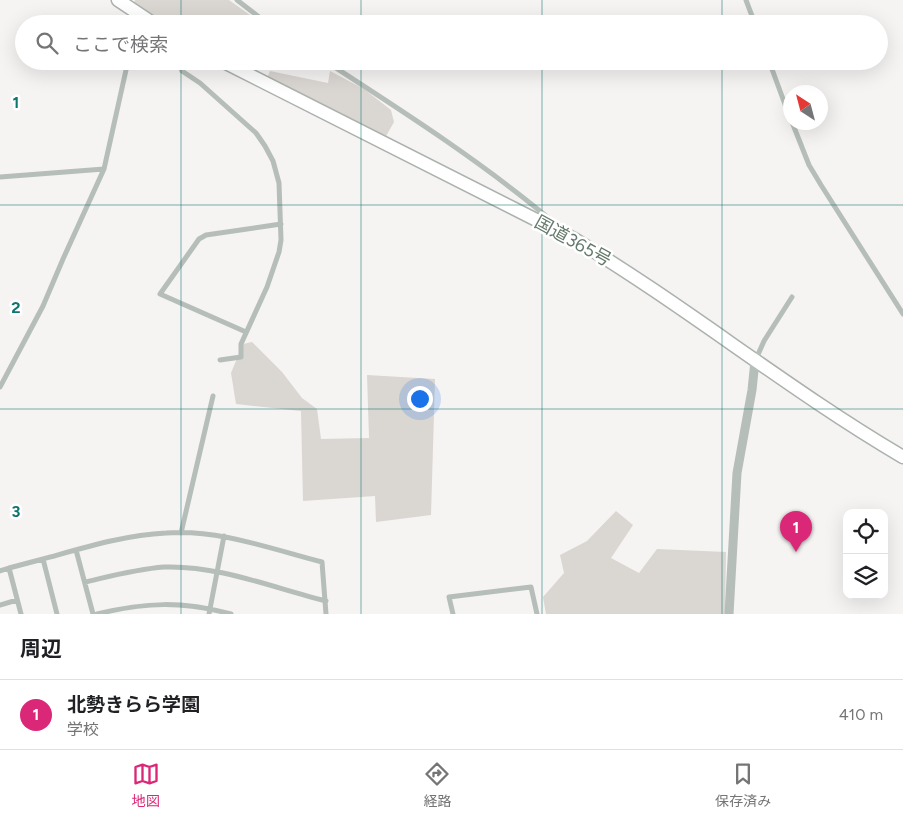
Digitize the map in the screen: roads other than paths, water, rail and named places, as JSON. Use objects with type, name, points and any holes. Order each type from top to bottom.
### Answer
[{"type":"highway","points":[[118,0],[136,15]]},
{"type":"highway","name":"国道365号","points":[[240,70],[574,239],[612,262],[755,361],[903,457]]},
{"type":"street","points":[[236,0],[256,15]]},
{"type":"street","points":[[746,0],[752,15]]},
{"type":"street","points":[[0,387],[43,306],[62,259],[104,169],[126,70]]},
{"type":"street","points":[[182,70],[200,83],[256,133],[273,161],[279,183],[279,252],[267,287],[241,344],[240,357],[220,360]]},
{"type":"street","points":[[338,70],[518,192],[574,239]]},
{"type":"street","points":[[772,70],[783,99]]},
{"type":"street","points":[[795,130],[810,165],[821,185],[903,314]]},
{"type":"street","points":[[0,177],[104,169]]},
{"type":"street","points":[[246,332],[160,294],[199,240],[206,235],[280,224]]},
{"type":"street","points":[[729,614],[737,474],[752,390],[755,361],[764,341],[792,297]]},
{"type":"street","points":[[182,533],[213,396]]},
{"type":"street","points":[[0,571],[76,550],[166,532],[224,536],[322,562],[326,614]]},
{"type":"street","points":[[209,611],[224,536]]},
{"type":"street","points":[[76,550],[93,614]]},
{"type":"street","points":[[43,559],[57,614]]},
{"type":"street","points":[[9,568],[21,614]]},
{"type":"street","points":[[85,582],[134,571],[185,568],[217,572],[326,601]]},
{"type":"street","points":[[453,614],[449,598],[531,587],[537,614]]},
{"type":"street","points":[[0,605],[17,600]]},
{"type":"street","points":[[97,614],[136,606],[160,604],[231,614]]},
{"type":"place","name":"北勢きらら学園","points":[[796,552]]}]
